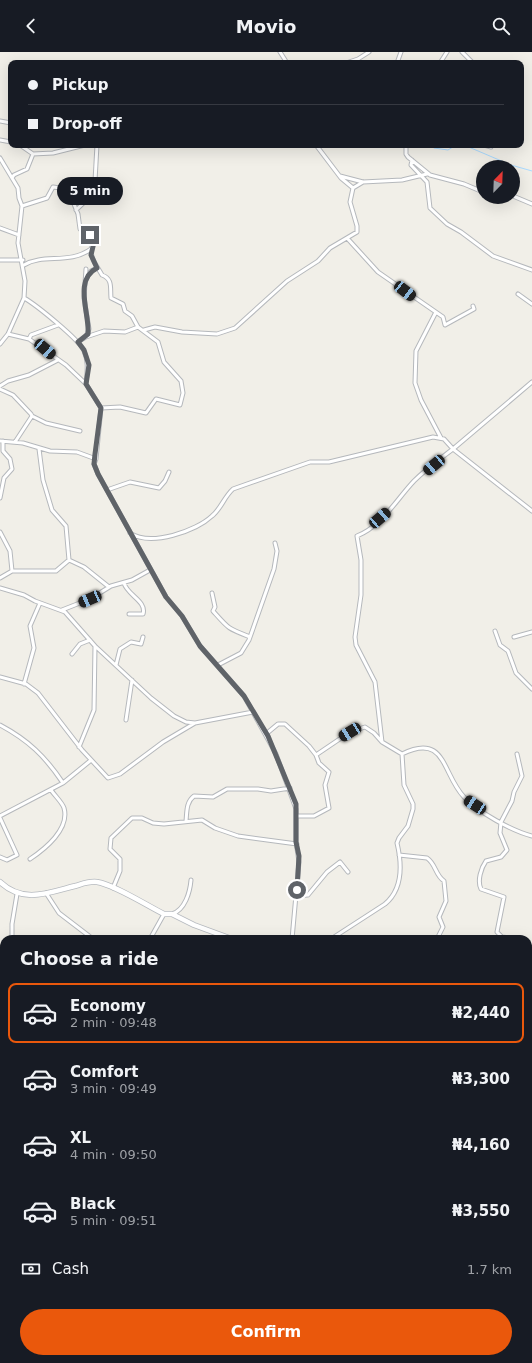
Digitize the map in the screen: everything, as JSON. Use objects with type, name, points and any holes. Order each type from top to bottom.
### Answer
[{"type":"main road","points":[[0,882],[17,894],[31,896],[94,882],[113,888],[164,914],[172,914],[194,925],[221,935]]},
{"type":"street","points":[[355,60],[369,52]]},
{"type":"street","points":[[462,52],[470,60]]},
{"type":"street","points":[[24,148],[33,154],[53,153],[73,148]]},
{"type":"street","points":[[76,210],[90,197],[95,181],[97,148]]},
{"type":"street","points":[[318,148],[340,176],[352,188]]},
{"type":"street","points":[[406,148],[406,154],[427,174]]},
{"type":"street","points":[[12,178],[14,175],[27,169],[33,154]]},
{"type":"street","points":[[0,158],[18,188],[22,206],[19,250],[24,266],[24,298],[8,334],[0,344]]},
{"type":"street","points":[[412,160],[411,165],[427,182],[428,203],[430,208],[446,224],[461,232],[493,256],[532,270]]},
{"type":"street","points":[[340,176],[363,182],[402,180],[427,174],[464,184],[476,189]]},
{"type":"street","points":[[352,188],[363,182]]},
{"type":"street","points":[[22,206],[47,198],[53,187],[57,186],[70,191],[78,214],[80,229],[95,238],[91,255],[102,276],[107,277],[110,282],[111,298],[123,304],[125,311],[132,316],[138,327],[158,342],[164,362],[181,381],[183,388],[182,402],[180,405],[156,399],[146,413],[120,407],[101,408]]},
{"type":"street","points":[[144,330],[155,327],[182,332],[217,334],[235,328],[287,281],[318,261],[330,248],[357,232],[357,226],[350,202],[352,188]]},
{"type":"street","points":[[520,199],[532,204]]},
{"type":"street","points":[[0,228],[19,236]]},
{"type":"street","points":[[347,238],[378,272],[435,314],[443,317],[445,325],[474,309],[473,306]]},
{"type":"street","points":[[24,266],[29,262],[47,258],[69,258],[92,249]]},
{"type":"street","points":[[0,260],[23,260]]},
{"type":"street","points":[[86,280],[91,271],[97,268]]},
{"type":"street","points":[[86,269],[84,298],[88,329],[86,337]]},
{"type":"street","points":[[518,294],[532,304]]},
{"type":"street","points":[[24,298],[37,307],[78,342],[84,350],[89,365],[86,384]]},
{"type":"street","points":[[435,314],[416,351],[415,383],[421,400],[441,438],[452,449],[532,511]]},
{"type":"street","points":[[29,339],[31,335],[58,325]]},
{"type":"street","points":[[78,342],[86,337],[104,331],[125,332],[138,327]]},
{"type":"street","points":[[8,334],[29,339],[58,360],[86,384],[101,408],[96,459],[94,464],[98,474],[166,597],[182,616],[200,646],[244,696],[266,734],[296,804],[297,844],[299,856],[292,935]]},
{"type":"street","points":[[58,360],[29,375],[8,381],[0,388],[13,395],[33,417],[46,423],[80,430]]},
{"type":"street","points":[[382,742],[375,682],[356,645],[355,637],[361,596],[361,560],[357,536],[373,527],[393,508],[415,480],[532,382]]},
{"type":"street","points":[[15,442],[32,416],[31,414]]},
{"type":"street","points":[[130,533],[152,538],[180,535],[195,528],[212,517],[226,495],[239,486],[310,462],[329,462],[430,438],[441,438]]},
{"type":"street","points":[[0,498],[4,478],[12,469],[10,460],[3,451],[2,441],[23,443],[39,449],[77,452],[96,459]]},
{"type":"street","points":[[39,449],[43,480],[52,510],[66,526],[69,560]]},
{"type":"street","points":[[107,490],[130,482],[159,488],[165,481],[169,472]]},
{"type":"street","points":[[0,532],[10,551],[12,570]]},
{"type":"street","points":[[218,665],[241,653],[250,637],[274,569],[277,551],[275,543]]},
{"type":"street","points":[[0,578],[12,570],[56,571],[69,560]]},
{"type":"street","points":[[69,560],[84,567],[109,587]]},
{"type":"street","points":[[62,610],[90,599],[109,587],[124,583],[150,570]]},
{"type":"street","points":[[124,583],[125,588],[141,603],[144,610],[143,614],[129,614]]},
{"type":"street","points":[[0,588],[24,594],[40,603],[62,610],[95,646],[132,680],[174,716],[186,722],[195,723],[253,712]]},
{"type":"street","points":[[212,594],[215,607],[213,611],[223,624],[227,628],[250,637]]},
{"type":"street","points":[[24,684],[34,648],[30,626],[40,603]]},
{"type":"street","points":[[495,631],[500,645],[508,651],[516,673],[532,690]]},
{"type":"street","points":[[514,638],[532,632]]},
{"type":"street","points":[[116,665],[120,649],[130,642],[140,644],[143,637]]},
{"type":"street","points":[[72,654],[80,644],[90,640]]},
{"type":"street","points":[[79,747],[94,710],[95,646]]},
{"type":"street","points":[[0,677],[24,684],[38,693],[79,747],[105,776],[112,777],[120,774],[163,742],[195,723]]},
{"type":"street","points":[[126,720],[132,680]]},
{"type":"street","points":[[266,734],[278,724],[285,724],[310,746],[319,763],[329,772],[325,784],[328,808],[314,816],[296,816]]},
{"type":"street","points":[[0,725],[14,733],[39,752],[63,783]]},
{"type":"street","points":[[316,755],[350,732],[365,727],[374,733],[382,742],[402,754]]},
{"type":"street","points":[[402,754],[415,748],[422,747],[435,752],[447,767],[455,785],[464,797],[517,832],[532,836]]},
{"type":"street","points":[[337,935],[392,898],[400,878],[397,843],[408,826],[413,804],[404,786],[402,754]]},
{"type":"street","points":[[501,935],[497,932],[504,897],[481,889],[479,877],[486,861],[500,857],[507,850],[500,833],[501,822],[512,801],[514,792],[522,776],[517,754]]},
{"type":"street","points":[[0,857],[7,860],[17,855],[0,817],[63,783],[90,760]]},
{"type":"street","points":[[186,821],[188,804],[190,799],[194,796],[213,797],[227,789],[258,788],[271,791],[290,788]]},
{"type":"street","points":[[30,860],[56,835],[64,822],[64,808],[51,790]]},
{"type":"street","points":[[113,888],[120,865],[120,859],[110,849],[111,838],[132,818],[142,818],[153,823],[202,820],[215,828],[243,837],[267,838],[278,842],[297,844]]},
{"type":"street","points":[[399,855],[427,858],[430,860],[438,876],[444,881],[446,901],[439,916],[443,926],[439,935]]},
{"type":"street","points":[[296,896],[308,895],[327,872],[340,862],[348,872]]},
{"type":"street","points":[[172,914],[177,913],[184,903],[190,888],[191,880]]},
{"type":"street","points":[[46,893],[59,913],[89,935]]},
{"type":"street","points":[[12,935],[12,919],[17,894]]},
{"type":"street","points":[[152,935],[164,914]]},
{"type":"waterway","points":[[434,148],[448,150],[451,148]]},
{"type":"waterway","points":[[471,148],[511,165],[532,171]]},
{"type":"route","points":[[90,235],[95,238],[91,255],[97,268],[91,271],[86,280],[84,290],[88,334],[78,342],[84,350],[89,365],[86,384],[101,408],[95,454],[96,459],[94,464],[98,474],[166,597],[182,616],[200,646],[244,696],[260,725],[268,736],[296,804],[296,842],[299,856],[297,890]]}]
